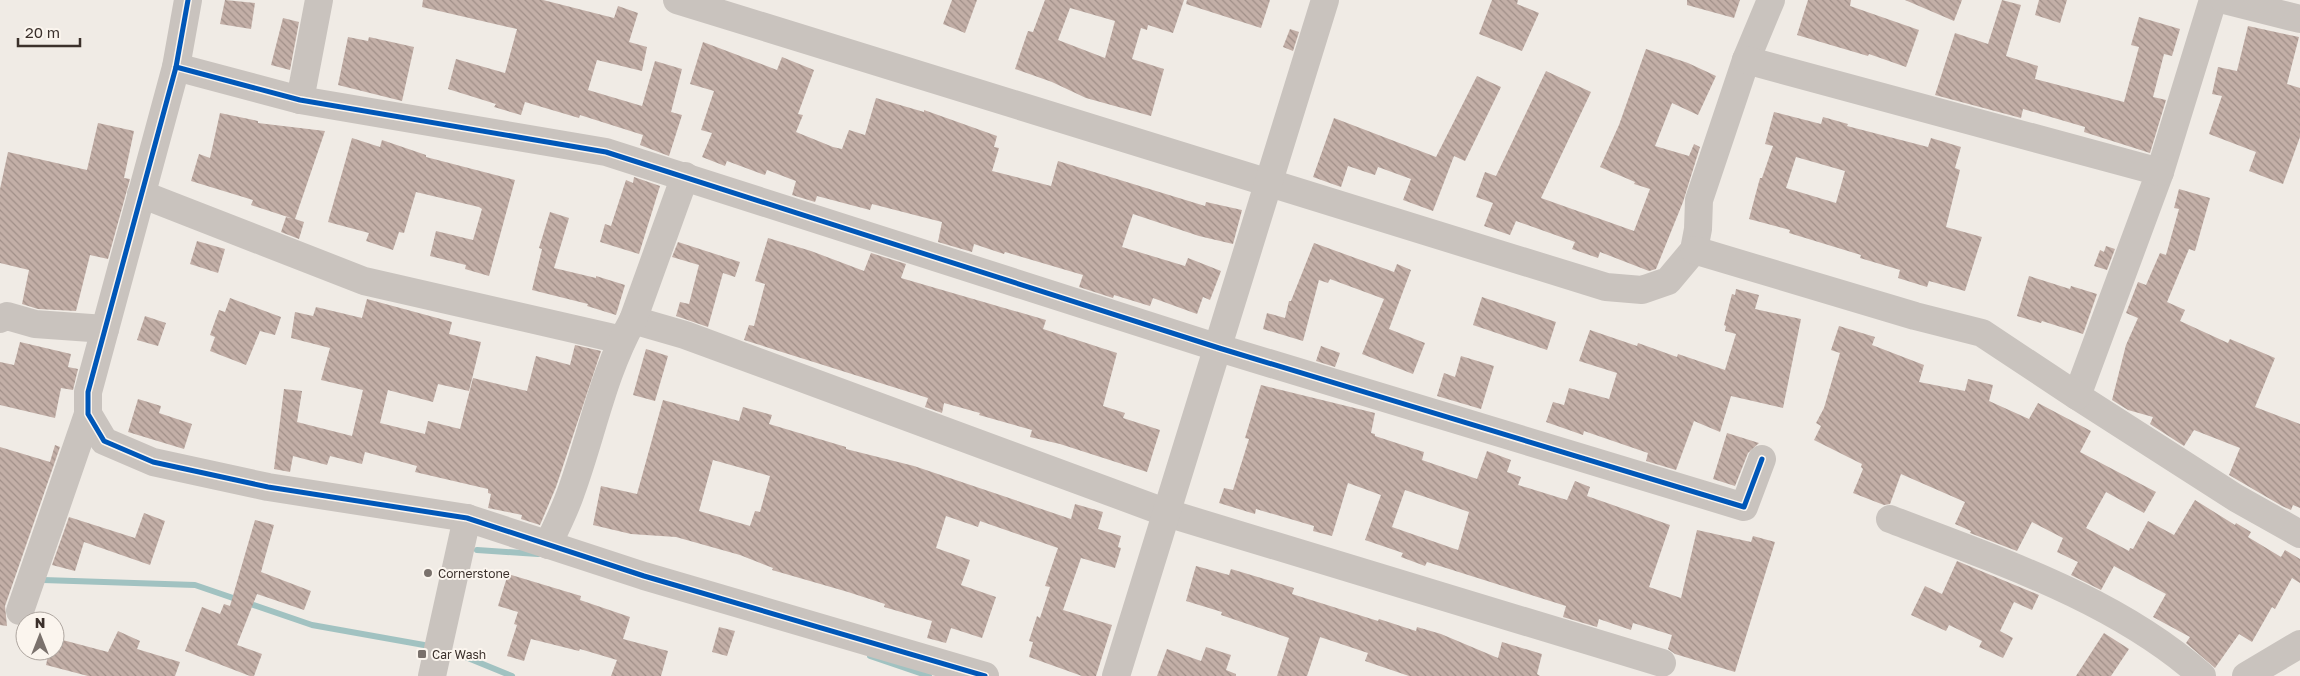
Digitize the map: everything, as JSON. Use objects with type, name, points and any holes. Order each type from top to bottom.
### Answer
[{"type":"street","points":[[20,611],[88,414],[88,392],[176,67],[188,0]]},
{"type":"street","points":[[300,100],[319,0]]},
{"type":"street","points":[[677,0],[1606,287],[1642,290],[1668,281],[1694,250],[1698,229],[1699,200],[1746,60],[1771,0]]},
{"type":"street","points":[[1116,676],[1219,348],[1325,0]]},
{"type":"street","points":[[2077,396],[2160,172],[2213,0]]},
{"type":"street","points":[[2224,0],[2300,19]]},
{"type":"street","points":[[1746,60],[2160,172]]},
{"type":"street","points":[[176,67],[300,100],[578,145],[685,176],[1219,348],[1744,507],[1762,459]]},
{"type":"street","points":[[548,545],[570,494],[590,428],[685,176]]},
{"type":"street","points":[[141,194],[364,281],[628,330],[684,335],[1167,513],[1662,663]]},
{"type":"street","points":[[1694,250],[1915,316],[1982,332],[2077,396],[2236,498],[2300,534]]},
{"type":"street","points":[[2,316],[35,324],[105,329]]},
{"type":"street","points":[[88,414],[104,441],[153,462],[268,487],[467,518],[644,576],[985,676]]},
{"type":"street","points":[[432,676],[467,518]]},
{"type":"street","points":[[1890,519],[2023,571],[2112,614],[2182,659],[2202,676]]},
{"type":"street","points":[[2246,676],[2300,644]]},
{"type":"building","points":[[225,0],[255,3],[251,29],[220,24]]},
{"type":"building","points":[[423,0],[543,0],[614,18],[618,6],[638,13],[629,42],[647,47],[642,71],[597,60],[588,90],[642,106],[655,61],[682,69],[671,112],[682,115],[669,156],[640,145],[643,135],[580,115],[579,118],[525,102],[521,115],[494,107],[496,104],[448,89],[456,59],[505,73],[517,29],[422,7]]},
{"type":"building","points":[[952,0],[977,0],[965,33],[943,24]]},
{"type":"building","points":[[1045,0],[1184,0],[1173,33],[1148,25],[1147,30],[1141,28],[1132,59],[1164,69],[1151,116],[1086,98],[1052,82],[1015,69],[1028,31],[1033,32]],"holes":[[[1070,8],[1115,21],[1105,58],[1058,40]]]},
{"type":"building","points":[[1187,0],[1270,0],[1261,28],[1186,4]]},
{"type":"building","points":[[1492,0],[1518,0],[1517,4],[1539,13],[1522,51],[1479,34]]},
{"type":"building","points":[[1687,0],[1740,0],[1734,18],[1687,5]]},
{"type":"building","points":[[1808,0],[1851,0],[1850,6],[1919,30],[1906,67],[1869,54],[1868,56],[1797,35]]},
{"type":"building","points":[[1905,0],[1962,0],[1954,21]]},
{"type":"building","points":[[2002,0],[2021,5],[2006,56],[2038,66],[2035,79],[2124,102],[2139,47],[2131,45],[2139,17],[2180,29],[2172,56],[2164,54],[2153,97],[2166,100],[2150,153],[2084,132],[2085,127],[2023,109],[2021,118],[1935,95],[1955,33],[1988,44]]},
{"type":"building","points":[[2039,0],[2067,0],[2060,23],[2035,15]]},
{"type":"building","points":[[283,18],[299,22],[290,70],[271,65]]},
{"type":"building","points":[[2248,26],[2299,37],[2287,84],[2300,88],[2300,137],[2283,184],[2249,171],[2256,152],[2209,134],[2222,96],[2212,94],[2218,67],[2237,71]]},
{"type":"building","points":[[1290,29],[1299,32],[1293,51],[1283,47]]},
{"type":"building","points":[[348,37],[368,41],[369,37],[414,47],[402,101],[338,85]]},
{"type":"building","points":[[703,42],[777,70],[782,57],[814,70],[798,114],[803,115],[796,132],[833,147],[842,149],[849,130],[865,135],[876,98],[924,112],[924,110],[997,136],[994,147],[999,148],[992,171],[1051,186],[1058,161],[1205,206],[1206,202],[1242,210],[1233,244],[1199,236],[1133,214],[1122,247],[1185,266],[1188,258],[1221,271],[1210,300],[1203,297],[1197,314],[1153,298],[1150,306],[1114,295],[1113,298],[1079,287],[1083,275],[974,244],[972,252],[938,242],[942,222],[872,204],[870,210],[817,196],[815,202],[792,195],[796,181],[767,170],[765,175],[727,161],[725,166],[702,157],[712,133],[701,130],[714,91],[690,84]]},
{"type":"building","points":[[1646,49],[1688,63],[1716,76],[1698,115],[1672,103],[1655,146],[1689,156],[1694,144],[1700,147],[1683,202],[1656,269],[1649,271],[1600,252],[1598,258],[1572,249],[1575,242],[1516,221],[1510,235],[1484,226],[1493,203],[1476,197],[1485,172],[1496,176],[1546,71],[1591,92],[1541,198],[1634,231],[1650,189],[1634,184],[1635,182],[1600,167],[1619,125]]},
{"type":"building","points":[[1477,76],[1501,87],[1465,161],[1454,156],[1433,211],[1403,200],[1411,179],[1378,167],[1375,175],[1348,166],[1341,187],[1313,177],[1334,118],[1436,157]]},
{"type":"building","points":[[1774,112],[1821,124],[1823,117],[1848,124],[1847,126],[1928,147],[1931,138],[1961,147],[1955,168],[1960,170],[1946,227],[1982,237],[1965,291],[1929,281],[1927,287],[1898,278],[1900,270],[1860,258],[1861,255],[1789,233],[1790,230],[1749,219],[1760,178],[1762,178],[1773,146],[1765,144]],"holes":[[[1796,157],[1845,171],[1836,203],[1786,188]]]},
{"type":"building","points":[[220,113],[258,121],[258,123],[325,131],[295,219],[304,222],[299,239],[281,232],[286,217],[294,219],[251,205],[253,200],[191,181],[199,154],[210,158]]},
{"type":"building","points":[[98,123],[134,131],[124,178],[130,179],[108,259],[90,255],[76,311],[38,309],[22,304],[29,270],[0,263],[0,189],[8,152],[87,170]]},
{"type":"building","points":[[352,138],[380,147],[382,140],[426,155],[426,157],[515,180],[489,276],[465,269],[466,265],[430,256],[436,231],[473,240],[482,209],[479,207],[416,192],[404,233],[399,232],[393,250],[366,241],[369,233],[328,222]]},
{"type":"building","points":[[634,177],[660,186],[639,254],[600,242],[605,224],[611,226],[626,180],[633,183]]},
{"type":"building","points":[[2179,189],[2210,198],[2195,251],[2189,249],[2167,302],[2185,310],[2180,321],[2228,343],[2230,339],[2275,358],[2255,407],[2300,424],[2300,508],[2293,505],[2291,510],[2282,506],[2229,475],[2240,448],[2194,430],[2184,446],[2150,424],[2153,417],[2128,410],[2112,400],[2126,345],[2138,318],[2126,313],[2138,282],[2146,285],[2160,253],[2166,255],[2179,209],[2174,208]]},
{"type":"building","points":[[550,212],[569,218],[554,268],[596,278],[596,276],[625,285],[616,315],[587,306],[588,304],[532,290],[542,249],[539,248]]},
{"type":"building","points":[[768,238],[811,251],[864,271],[871,253],[906,264],[901,278],[1046,320],[1043,329],[1117,353],[1103,406],[1125,413],[1123,418],[1160,430],[1147,472],[1060,444],[1030,437],[1032,430],[979,415],[980,413],[944,403],[942,413],[925,407],[928,398],[744,340],[749,325],[754,326],[765,284],[755,281]]},
{"type":"building","points":[[197,241],[225,249],[218,273],[190,264]]},
{"type":"building","points":[[678,242],[740,262],[735,277],[723,273],[708,327],[676,316],[680,302],[689,304],[699,265],[672,257]]},
{"type":"building","points":[[1314,243],[1394,272],[1397,264],[1411,270],[1389,329],[1425,343],[1413,374],[1362,354],[1384,299],[1330,279],[1328,283],[1319,280],[1303,341],[1263,329],[1267,313],[1285,318],[1289,301],[1291,301]]},
{"type":"building","points":[[2106,246],[2115,249],[2107,270],[2094,266],[2100,250],[2104,252]]},
{"type":"building","points":[[2029,276],[2070,289],[2071,286],[2097,294],[2083,334],[2042,321],[2041,323],[2017,316]]},
{"type":"building","points":[[1736,289],[1759,295],[1755,309],[1801,319],[1783,408],[1731,396],[1720,432],[1694,421],[1676,470],[1646,461],[1648,453],[1584,431],[1583,435],[1546,422],[1553,402],[1564,405],[1569,388],[1609,399],[1617,373],[1579,361],[1590,330],[1637,346],[1638,343],[1677,357],[1678,354],[1725,370],[1736,334],[1725,331],[1726,326],[1724,325],[1732,294],[1735,295]]},
{"type":"building","points":[[1482,297],[1556,322],[1547,350],[1473,325]]},
{"type":"building","points":[[230,298],[281,317],[275,335],[260,331],[246,365],[210,351],[215,337],[210,335],[219,310],[225,312]]},
{"type":"building","points":[[367,299],[452,322],[449,334],[481,342],[469,391],[438,384],[433,402],[388,390],[380,423],[425,434],[428,421],[460,429],[473,378],[527,391],[536,356],[570,365],[575,345],[601,351],[556,487],[540,525],[521,519],[522,515],[488,508],[491,494],[488,493],[488,489],[415,472],[417,466],[365,452],[362,464],[330,456],[327,465],[293,456],[290,472],[274,469],[284,389],[302,391],[297,422],[352,436],[363,390],[321,380],[330,348],[291,338],[295,312],[313,316],[316,307],[362,318]]},
{"type":"building","points":[[145,316],[166,323],[158,346],[137,340]]},
{"type":"building","points":[[1839,326],[1875,337],[1872,345],[1924,365],[1919,382],[1965,391],[1968,379],[1993,385],[1989,401],[2029,419],[2038,403],[2091,431],[2080,452],[2156,492],[2144,513],[2106,492],[2086,528],[2129,551],[2130,548],[2133,549],[2148,521],[2174,535],[2195,500],[2235,525],[2236,523],[2251,532],[2248,537],[2281,557],[2285,550],[2300,559],[2300,583],[2292,578],[2275,609],[2272,607],[2252,642],[2239,634],[2215,668],[2186,643],[2190,637],[2153,617],[2166,594],[2114,566],[2101,590],[2071,575],[2078,562],[2057,552],[2063,538],[2032,522],[2017,551],[1970,533],[1971,531],[1955,524],[1965,502],[1901,474],[1890,504],[1884,505],[1853,493],[1863,469],[1861,467],[1862,464],[1814,440],[1821,426],[1816,423],[1824,408],[1840,353],[1831,350]]},
{"type":"building","points":[[20,342],[71,354],[68,367],[78,369],[73,390],[61,388],[55,418],[0,405],[0,362],[14,365]]},
{"type":"building","points":[[1321,346],[1340,353],[1335,367],[1316,361]]},
{"type":"building","points":[[646,349],[668,356],[655,401],[633,395]]},
{"type":"building","points":[[1461,356],[1494,366],[1481,409],[1437,396],[1444,373],[1455,377]]},
{"type":"building","points":[[1261,385],[1375,413],[1371,433],[1375,434],[1375,436],[1424,452],[1422,460],[1477,479],[1487,451],[1511,460],[1507,472],[1521,477],[1518,485],[1567,500],[1575,481],[1590,487],[1587,496],[1670,525],[1649,587],[1681,598],[1697,530],[1751,542],[1753,536],[1775,542],[1735,672],[1675,654],[1668,649],[1672,635],[1633,623],[1631,630],[1599,619],[1597,627],[1563,617],[1566,606],[1427,562],[1425,566],[1401,557],[1403,553],[1365,540],[1381,495],[1348,483],[1332,536],[1313,531],[1314,526],[1256,509],[1255,514],[1219,503],[1224,488],[1233,490],[1249,439],[1245,438]],"holes":[[[1405,490],[1469,512],[1458,550],[1392,527]]]},
{"type":"building","points":[[138,399],[161,406],[159,413],[192,424],[184,449],[128,432]]},
{"type":"building","points":[[663,400],[739,421],[743,407],[772,415],[769,424],[846,447],[846,449],[914,466],[1071,519],[1075,504],[1103,512],[1098,529],[1121,536],[1118,547],[1121,548],[1115,568],[1081,558],[1063,610],[1112,625],[1096,676],[1082,676],[1029,657],[1033,642],[1029,641],[1037,616],[1040,618],[1050,587],[1045,586],[1058,548],[980,521],[978,527],[946,516],[936,548],[970,560],[961,585],[996,597],[982,638],[951,628],[946,643],[927,638],[932,621],[884,607],[885,604],[848,592],[772,570],[773,568],[740,555],[676,537],[631,534],[593,525],[601,486],[637,494]],"holes":[[[713,460],[770,476],[760,512],[755,511],[750,526],[699,511]]]},
{"type":"building","points":[[1727,433],[1759,443],[1748,453],[1735,486],[1713,479]]},
{"type":"building","points":[[55,445],[60,447],[5,606],[7,626],[0,625],[0,447],[50,462]]},
{"type":"building","points":[[144,513],[165,521],[150,565],[84,542],[75,571],[52,565],[69,517],[135,538]]},
{"type":"building","points":[[255,520],[274,525],[261,572],[311,591],[304,610],[257,594],[237,645],[262,654],[254,676],[250,676],[185,651],[202,607],[220,614],[224,604],[230,606]]},
{"type":"building","points":[[1957,561],[2039,595],[2032,610],[2014,602],[2000,631],[2013,638],[2003,658],[1979,647],[1982,641],[1949,625],[1946,631],[1911,615],[1925,586],[1942,594]]},
{"type":"building","points":[[1196,566],[1229,575],[1231,569],[1294,588],[1292,594],[1378,621],[1379,619],[1416,631],[1417,627],[1441,634],[1498,658],[1502,642],[1542,654],[1537,674],[1540,676],[1409,676],[1365,661],[1368,653],[1320,637],[1307,676],[1277,676],[1289,638],[1221,615],[1222,612],[1186,601]]},
{"type":"building","points":[[508,574],[581,596],[580,600],[630,617],[623,639],[668,651],[661,676],[611,676],[617,660],[580,649],[579,651],[531,639],[524,661],[507,656],[517,625],[514,624],[518,612],[498,606]]},
{"type":"building","points":[[719,627],[735,631],[727,656],[712,652]]},
{"type":"building","points":[[118,631],[140,641],[137,649],[180,662],[175,676],[88,676],[46,665],[47,661],[65,661],[65,641],[108,652]]},
{"type":"building","points":[[2104,633],[2129,649],[2111,676],[2076,676]]},
{"type":"building","points":[[1206,647],[1231,655],[1226,670],[1236,674],[1236,676],[1157,676],[1167,649],[1201,661]]},
{"type":"waterway","points":[[477,550],[538,554]]},
{"type":"waterway","points":[[43,580],[195,585],[312,625],[424,645]]},
{"type":"waterway","points":[[463,656],[512,676]]},
{"type":"waterway","points":[[870,656],[929,676]]},
{"type":"cycle path","points":[[188,0],[176,67],[88,392],[88,414],[104,441],[153,462],[268,487],[467,518],[644,576],[985,676]]},
{"type":"cycle path","points":[[176,67],[300,100],[606,152],[1219,348],[1744,507],[1762,459]]},
{"type":"place","name":"Cornerstone","points":[[428,573]]},
{"type":"place","name":"Car Wash","points":[[422,654]]}]
